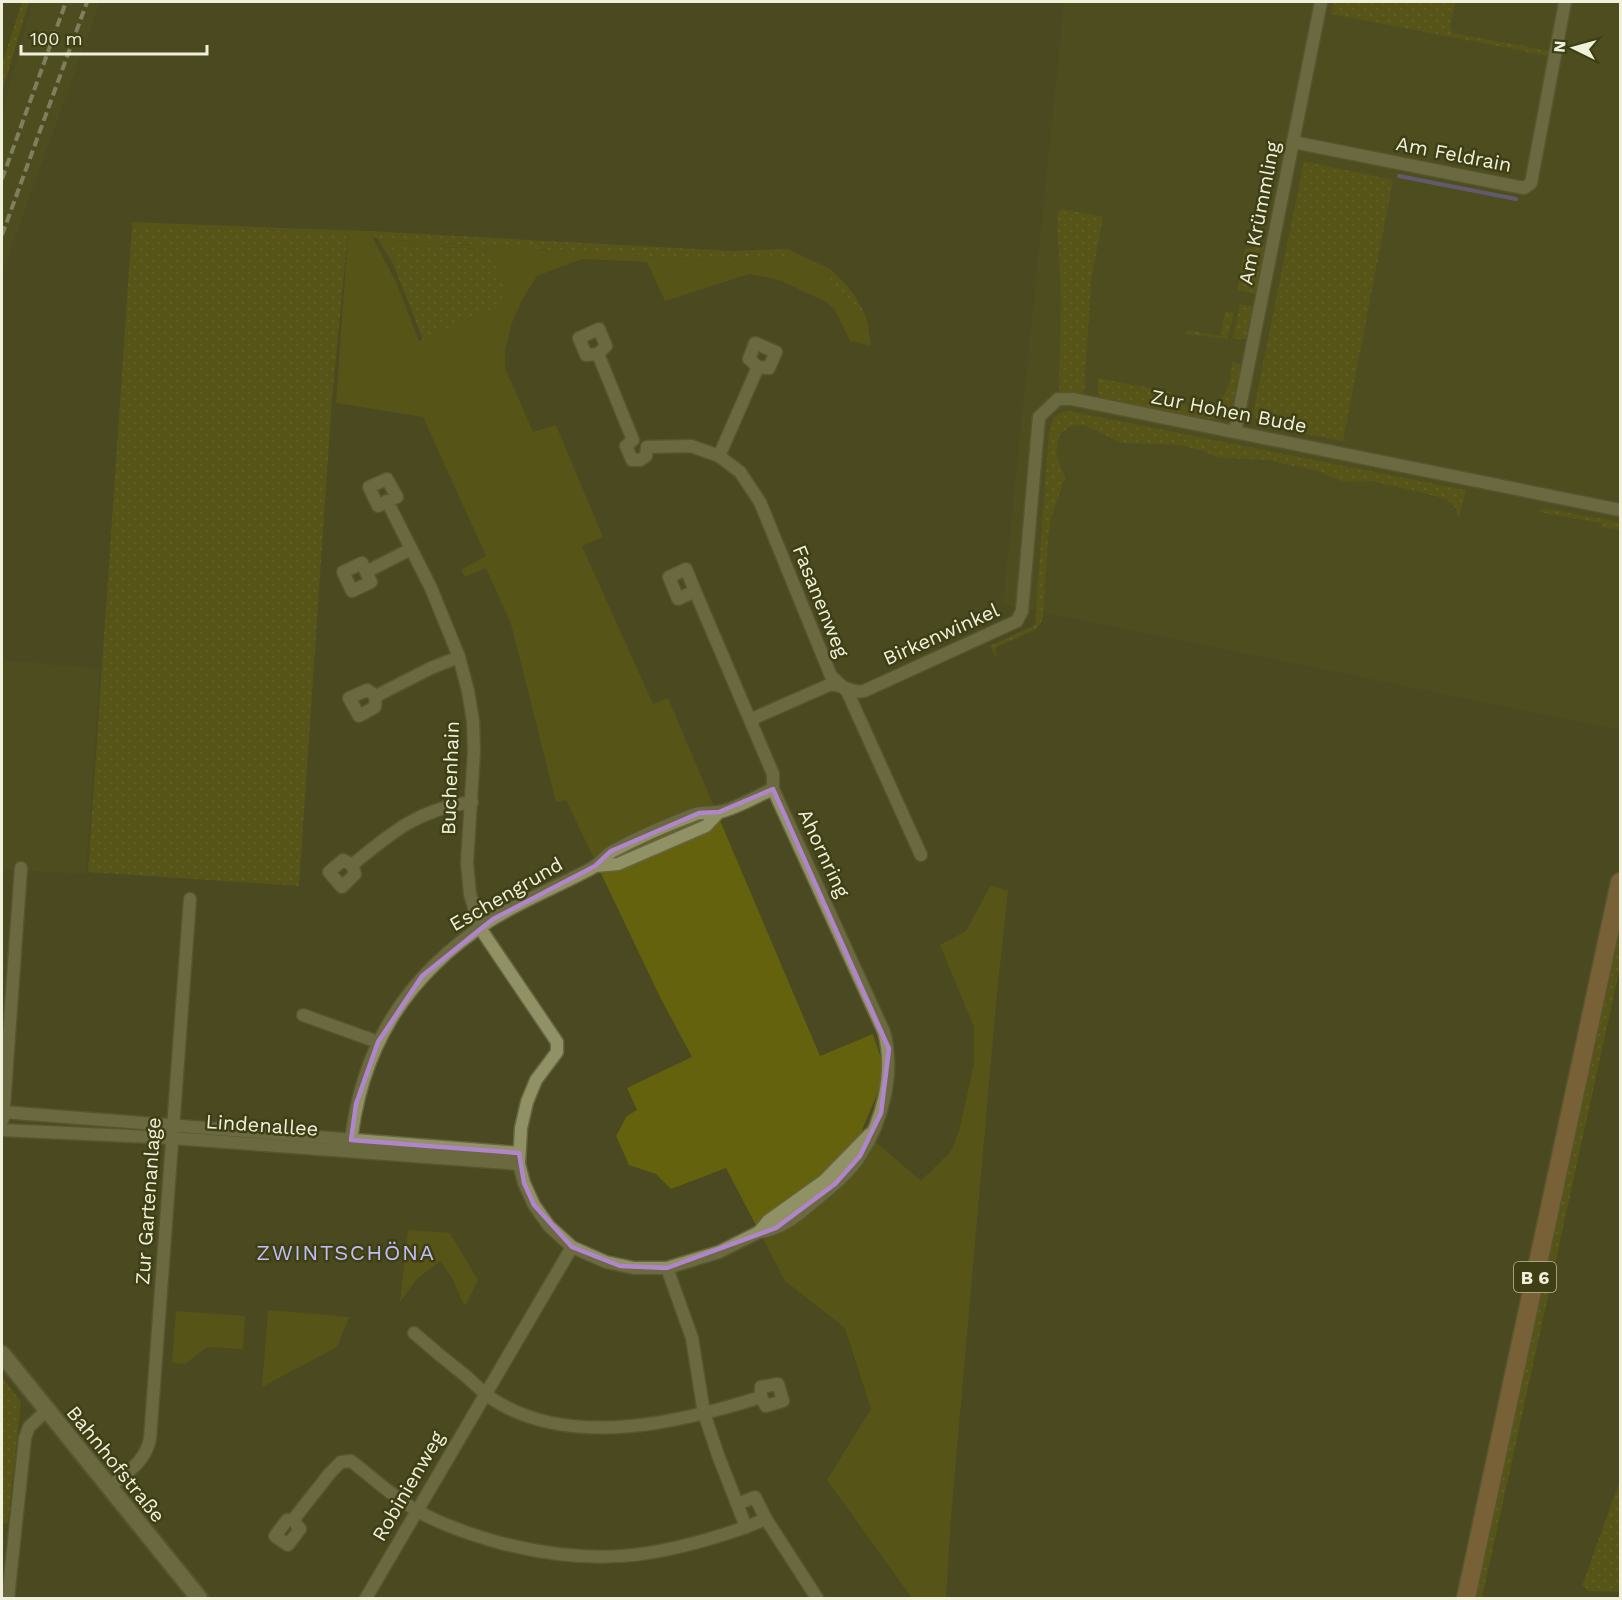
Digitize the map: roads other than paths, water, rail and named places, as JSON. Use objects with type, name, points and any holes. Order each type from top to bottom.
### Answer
[{"type":"main road","name":"B 6","points":[[1466,1599],[1620,882]]},
{"type":"street","name":"Am Krümmling","points":[[1235,432],[1321,2]]},
{"type":"street","name":"Am Feldrain","points":[[1293,142],[1524,188],[1531,183],[1565,2]]},
{"type":"street","points":[[598,354],[633,440]]},
{"type":"street","points":[[719,456],[758,367]]},
{"type":"street","name":"Zur Hohen Bude","points":[[1017,621],[1022,611],[1036,433],[1039,417],[1049,405],[1058,399],[1072,399],[1620,510]]},
{"type":"street","points":[[643,439],[647,447],[646,456],[640,460],[632,460],[626,446],[633,440],[643,439]]},
{"type":"street","name":"Fasanenweg","points":[[647,447],[691,446],[719,456],[740,472],[760,502],[831,676],[847,691],[921,855]]},
{"type":"street","name":"Buchenhain","points":[[387,501],[431,588],[459,657],[468,691],[473,720],[474,751],[467,862],[470,894],[480,928]]},
{"type":"street","points":[[366,572],[411,549]]},
{"type":"street","name":"Ahornring","points":[[480,928],[557,1042],[557,1052],[536,1080],[526,1102],[520,1128],[519,1158],[524,1183],[534,1204],[549,1226],[572,1247],[591,1257],[620,1266],[667,1268],[719,1252],[759,1232],[769,1232],[805,1210],[836,1184],[860,1156],[880,1113],[889,1072],[889,1048],[884,1032],[773,789],[773,774],[695,591]]},
{"type":"street","name":"Birkenwinkel","points":[[752,723],[754,718],[829,685],[836,684],[853,692],[864,691],[1017,621]]},
{"type":"street","points":[[376,696],[410,678],[459,657]]},
{"type":"street","name":"Eschengrund","points":[[350,1146],[356,1104],[378,1042],[395,1011],[422,976],[450,949],[480,928],[532,898],[595,866],[611,851],[699,813],[720,812],[773,789]]},
{"type":"street","points":[[352,865],[395,830],[421,816],[447,805],[472,802]]},
{"type":"street","points":[[2,1135],[21,868]]},
{"type":"street","name":"Zur Gartenanlage","points":[[108,1488],[139,1464],[147,1451],[150,1439],[190,899]]},
{"type":"street","points":[[303,1015],[378,1042]]},
{"type":"street","name":"Lindenallee","points":[[3,1112],[173,1132],[519,1158]]},
{"type":"street","name":"Lindenallee","points":[[2,1130],[173,1132]]},
{"type":"street","name":"Robinienweg","points":[[366,1599],[572,1247]]},
{"type":"street","points":[[667,1268],[692,1338],[704,1413],[746,1527]]},
{"type":"street","points":[[414,1333],[484,1394],[531,1418],[569,1426],[602,1427],[643,1424],[704,1413],[761,1397]]},
{"type":"street","name":"Bahnhofstraße","points":[[2,1354],[199,1599]]},
{"type":"street","points":[[8,1599],[25,1438],[29,1427],[46,1411]]},
{"type":"street","points":[[293,1520],[330,1473],[345,1461],[351,1461],[416,1510],[463,1533],[548,1554],[588,1558],[629,1557],[667,1551],[705,1542],[766,1519]]},
{"type":"street","points":[[738,1504],[755,1497],[766,1519],[817,1599]]},
{"type":"waterway","points":[[1399,176],[1516,199]]},
{"type":"railway","points":[[2,179],[66,2]]},
{"type":"railway","points":[[2,235],[87,2]]},
{"type":"district","name":"ZWINTSCHÖNA","points":[[346,1252]]}]
